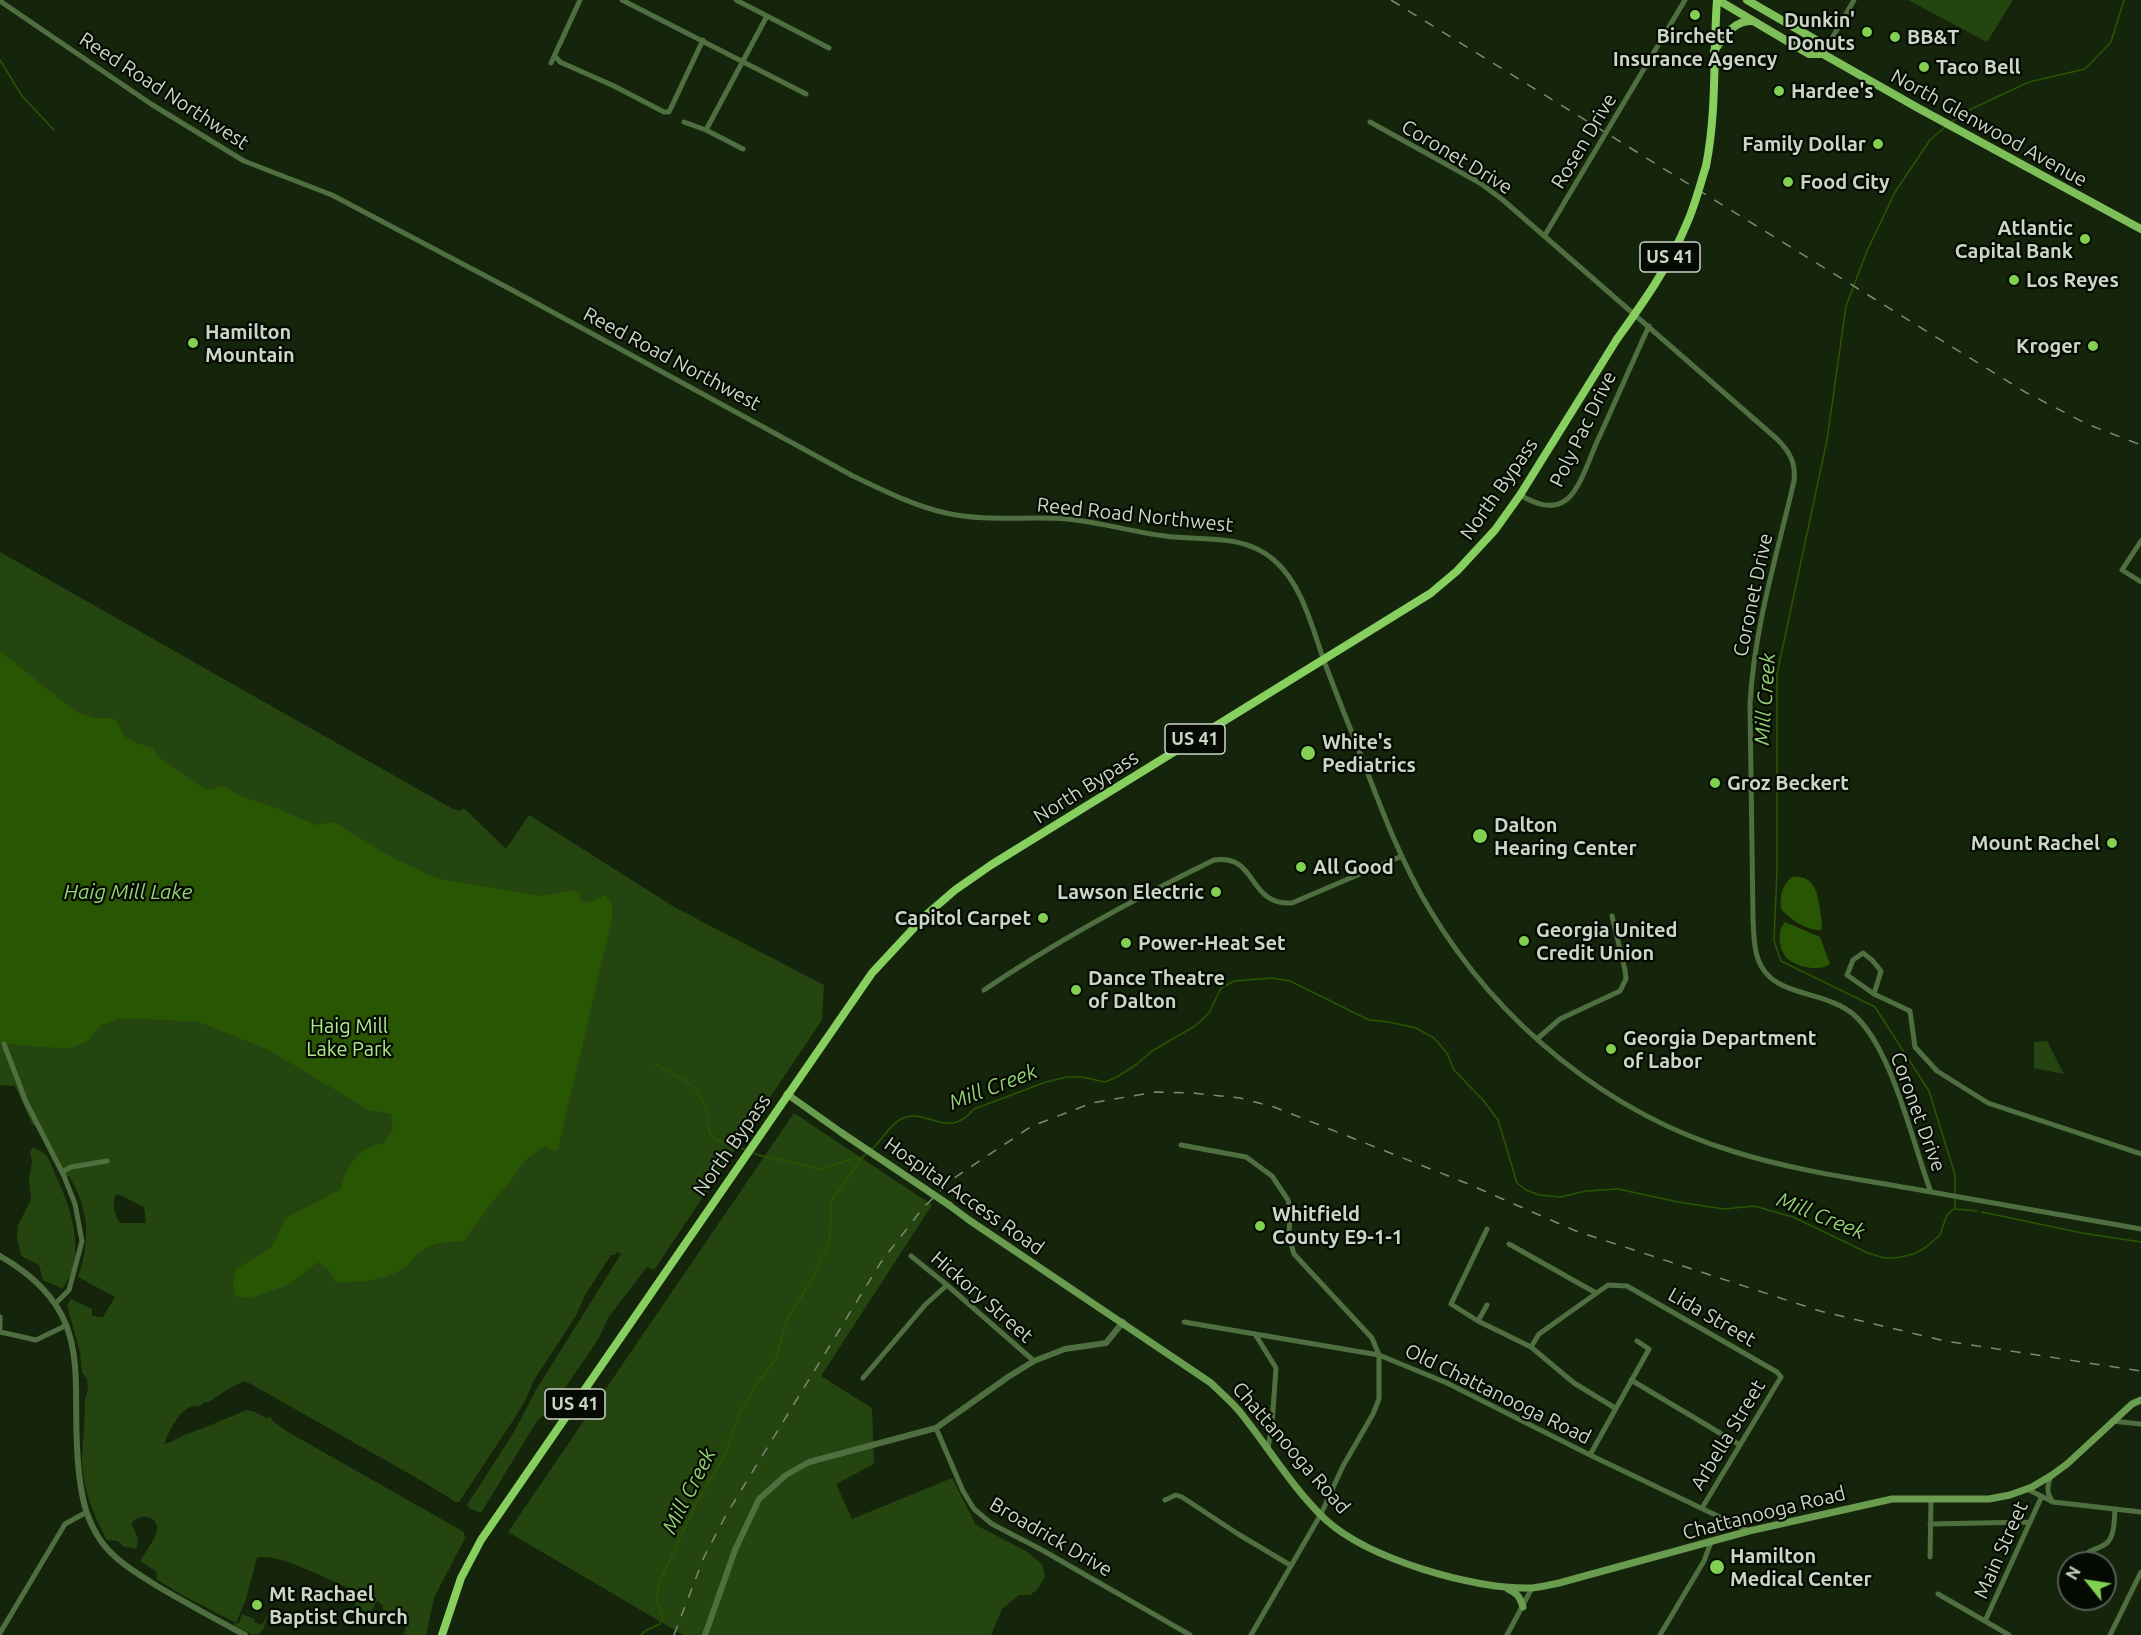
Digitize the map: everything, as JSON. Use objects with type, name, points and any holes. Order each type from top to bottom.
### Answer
[{"type":"highway","name":"North Bypass","points":[[442,1635],[460,1578],[481,1540],[872,973],[910,931],[956,890],[1002,859],[1431,593],[1495,530],[1520,495],[1665,266],[1693,206],[1706,166],[1712,123],[1717,0]]},
{"type":"main road","name":"North Glenwood Avenue","points":[[1717,0],[1809,54],[1823,54],[2141,229]]},
{"type":"main road","name":"North Glenwood Avenue","points":[[1747,0],[1816,40],[1823,54]]},
{"type":"main road","points":[[1714,51],[1730,29],[1739,23],[1753,21]]},
{"type":"main road","name":"Hospital Access Road","points":[[787,1094],[1123,1322]]},
{"type":"main road","name":"Chattanooga Road","points":[[1123,1322],[1211,1383],[1239,1410],[1328,1522],[1390,1557],[1465,1580],[1503,1586],[1532,1588],[1559,1583],[1749,1531],[1892,1499],[1989,1499],[2010,1495],[2027,1489],[2052,1475],[2132,1404],[2141,1400]]},
{"type":"main road","points":[[1503,1586],[1516,1593],[1521,1599],[1522,1607]]},
{"type":"street","points":[[552,63],[580,0]]},
{"type":"street","points":[[622,0],[806,94]]},
{"type":"street","points":[[736,0],[829,48]]},
{"type":"street","name":"Rosen Drive","points":[[1545,235],[1685,0]]},
{"type":"street","points":[[1823,54],[1854,0]]},
{"type":"street","name":"Reed Road Northwest","points":[[0,1],[151,104],[244,161],[332,195],[853,476],[890,493],[945,513],[970,517],[1066,519],[1162,536],[1242,542],[1260,550],[1279,564],[1292,582],[1307,612],[1401,856],[1429,908],[1464,961],[1496,999],[1537,1039],[1580,1075],[1604,1091],[1660,1122],[1710,1144],[1793,1167],[1931,1192]]},
{"type":"street","points":[[706,130],[767,16]]},
{"type":"street","points":[[555,56],[560,63],[614,86],[664,112],[669,112],[703,40]]},
{"type":"street","points":[[684,122],[706,130],[743,149]]},
{"type":"street","name":"Coronet Drive","points":[[1370,122],[1480,183],[1545,235],[1777,439],[1786,448],[1794,462],[1794,481],[1758,632],[1751,675],[1753,918],[1755,950],[1769,978],[1787,988],[1819,996],[1841,1005],[1865,1027],[1884,1058],[1931,1192],[2141,1229]]},
{"type":"street","name":"Poly Pac Drive","points":[[1520,495],[1533,502],[1551,505],[1570,497],[1588,463],[1649,326]]},
{"type":"street","points":[[2141,541],[2122,570],[2141,582]]},
{"type":"street","points":[[984,990],[1023,963],[1099,918],[1214,860],[1229,860],[1237,863],[1248,872],[1264,896],[1285,904],[1401,856]]},
{"type":"street","points":[[1537,1039],[1560,1019],[1612,996],[1624,986],[1625,970],[1612,916]]},
{"type":"street","points":[[1874,994],[1881,971],[1863,953],[1853,960],[1847,975],[1874,994],[1910,1011],[1915,1047],[1936,1071],[1988,1103],[2141,1154]]},
{"type":"street","points":[[4,1044],[26,1102],[62,1172],[75,1204],[82,1241],[69,1290],[55,1304]]},
{"type":"street","points":[[1181,1145],[1246,1156],[1272,1176],[1288,1200],[1289,1237],[1294,1254],[1372,1338],[1379,1355],[1379,1399],[1321,1514],[1251,1635]]},
{"type":"street","points":[[62,1172],[70,1167],[108,1161]]},
{"type":"street","points":[[1487,1229],[1451,1305],[1531,1347],[1574,1383],[1615,1408]]},
{"type":"street","points":[[1509,1244],[1596,1293],[1539,1334],[1531,1347]]},
{"type":"street","points":[[0,1256],[35,1280],[55,1304],[66,1325],[76,1364],[77,1458],[85,1513],[100,1540],[117,1560],[180,1600],[245,1635]]},
{"type":"street","name":"Hickory Street","points":[[911,1256],[947,1284],[1034,1361]]},
{"type":"street","points":[[863,1378],[925,1305],[947,1284]]},
{"type":"street","name":"Lida Street","points":[[1596,1293],[1608,1285],[1627,1286],[1777,1372],[1780,1377]]},
{"type":"street","points":[[1478,1321],[1487,1305]]},
{"type":"street","points":[[0,1317],[0,1330],[36,1340],[66,1325]]},
{"type":"street","points":[[705,1635],[735,1550],[759,1499],[786,1475],[809,1462],[936,1428],[1034,1361],[1065,1349],[1083,1348],[1106,1342],[1123,1322]]},
{"type":"street","name":"Old Chattanooga Road","points":[[1184,1322],[1379,1355],[1447,1383],[1749,1531]]},
{"type":"street","points":[[1256,1334],[1276,1368],[1268,1448]]},
{"type":"street","points":[[1590,1455],[1649,1349],[1637,1341]]},
{"type":"street","name":"Arbella Street","points":[[1702,1508],[1780,1377]]},
{"type":"street","points":[[1631,1380],[1740,1445]]},
{"type":"street","points":[[2112,1421],[2141,1424]]},
{"type":"street","name":"Broadrick Drive","points":[[936,1428],[963,1491],[974,1509],[992,1524],[1190,1635]]},
{"type":"street","points":[[2052,1475],[2047,1487],[2047,1495],[2053,1502]]},
{"type":"street","points":[[2027,1489],[2053,1502],[2141,1512]]},
{"type":"street","points":[[1165,1500],[1176,1496],[1182,1497],[1290,1565]]},
{"type":"street","name":"Main Street","points":[[2009,1635],[1985,1621],[2041,1497]]},
{"type":"street","points":[[1930,1557],[1931,1499]]},
{"type":"street","points":[[2089,1551],[2109,1540],[2113,1533],[2115,1509]]},
{"type":"street","points":[[0,1633],[65,1524],[85,1513]]},
{"type":"street","points":[[1930,1524],[2030,1522]]},
{"type":"street","points":[[1660,1635],[1704,1561],[1711,1542]]},
{"type":"street","points":[[2110,1635],[2141,1572]]},
{"type":"street","points":[[1507,1635],[1532,1588]]},
{"type":"street","points":[[1938,1594],[1985,1621]]},
{"type":"green space","points":[[1908,0],[2013,0],[1987,42]]},
{"type":"green space","name":"Haig Mill Lake Park","points":[[0,552],[453,809],[459,811],[464,808],[506,849],[529,815],[676,908],[824,985],[822,1020],[654,1270],[647,1267],[608,1318],[599,1338],[561,1394],[537,1421],[481,1513],[467,1505],[514,1432],[536,1390],[621,1254],[617,1252],[611,1255],[585,1295],[576,1316],[534,1380],[516,1416],[459,1502],[244,1381],[209,1402],[187,1409],[173,1425],[164,1444],[246,1410],[266,1418],[270,1417],[288,1432],[464,1532],[465,1538],[434,1598],[426,1635],[404,1635],[408,1617],[382,1609],[383,1605],[377,1601],[370,1614],[354,1607],[360,1593],[293,1564],[267,1557],[257,1558],[246,1599],[236,1623],[156,1579],[157,1572],[140,1561],[157,1531],[156,1522],[153,1519],[140,1517],[131,1524],[138,1540],[135,1549],[123,1546],[118,1541],[107,1540],[93,1511],[84,1480],[82,1459],[87,1379],[82,1373],[80,1352],[67,1305],[71,1299],[92,1309],[92,1315],[103,1317],[115,1297],[78,1277],[86,1238],[81,1201],[69,1176],[66,1177],[37,1125],[33,1126],[15,1086],[0,1085]],"holes":[[[116,1194],[144,1207],[146,1223],[120,1223],[114,1205]]]},
{"type":"green space","points":[[2047,1041],[2064,1074],[2034,1068],[2034,1042]]},
{"type":"green space","points":[[794,1113],[932,1205],[821,1376],[872,1408],[874,1464],[836,1484],[852,1519],[952,1478],[976,1525],[1026,1551],[1043,1565],[1045,1577],[1037,1590],[1030,1595],[1019,1595],[1002,1609],[991,1635],[683,1635],[508,1532]]},
{"type":"green space","points":[[33,1147],[45,1154],[49,1161],[71,1216],[74,1231],[74,1262],[70,1276],[62,1289],[43,1280],[39,1265],[21,1256],[17,1237],[18,1225],[31,1200],[30,1151]]},
{"type":"green space","points":[[269,1612],[264,1628],[259,1634],[253,1635],[234,1625],[239,1623],[242,1614],[255,1619],[254,1622],[262,1625]]},
{"type":"water","name":"Haig Mill Lake","points":[[0,651],[76,712],[95,718],[113,718],[124,736],[152,748],[159,757],[206,790],[224,786],[242,797],[269,805],[316,825],[334,822],[382,852],[435,878],[541,896],[574,890],[580,894],[580,899],[587,903],[605,895],[612,904],[612,919],[558,1149],[554,1151],[546,1146],[530,1156],[463,1242],[443,1242],[432,1245],[421,1251],[403,1269],[378,1279],[335,1282],[329,1270],[318,1262],[288,1285],[252,1297],[236,1297],[233,1285],[236,1269],[271,1248],[286,1218],[341,1189],[354,1159],[367,1148],[383,1144],[393,1129],[391,1114],[369,1110],[269,1050],[199,1022],[119,1019],[101,1025],[87,1041],[72,1048],[35,1047],[0,1042]]},
{"type":"water","points":[[1792,877],[1805,879],[1814,886],[1819,903],[1821,930],[1810,929],[1799,924],[1781,909],[1782,892]]},
{"type":"water","points":[[1785,922],[1820,937],[1830,964],[1821,968],[1810,968],[1789,960],[1780,942],[1780,931]]},
{"type":"waterway","name":"Mill Creek","points":[[1952,122],[1965,112],[2029,82],[2085,69],[2111,42],[2124,0]]},
{"type":"waterway","points":[[0,60],[22,96],[54,130]]},
{"type":"waterway","name":"Mill Creek","points":[[872,1149],[893,1125],[911,1116],[937,1122],[955,1123],[974,1109],[1046,1082],[1067,1077],[1082,1077],[1105,1082],[1117,1077],[1152,1051],[1195,1026],[1209,1013],[1221,988],[1234,981],[1272,978],[1290,981],[1369,1020],[1416,1028],[1434,1038],[1447,1053],[1454,1070],[1483,1100],[1498,1120],[1517,1183],[1526,1190],[1539,1195],[1561,1197],[1586,1191],[1618,1189],[1724,1209],[1754,1206],[1793,1217],[1868,1253],[1884,1258],[1914,1254],[1940,1235],[1947,1215],[1955,1208],[1955,1175],[1929,1091],[1875,1007],[1781,961],[1774,941],[1777,870],[1777,674],[1827,440],[1846,306],[1867,251],[1895,192],[1930,140],[1945,127]]},
{"type":"waterway","points":[[654,1064],[687,1082],[699,1095],[707,1113],[711,1136],[746,1150]]},
{"type":"waterway","name":"Mill Creek","points":[[641,1635],[660,1624],[663,1617],[656,1600],[659,1583],[697,1502],[724,1456],[740,1413],[756,1385],[776,1359],[787,1319],[811,1281],[830,1241],[831,1201],[868,1152]]},
{"type":"waterway","points":[[753,1153],[819,1170],[854,1158],[861,1158]]},
{"type":"waterway","points":[[1956,1209],[1977,1211]]},
{"type":"waterway","points":[[1982,1212],[2082,1233],[2141,1242]]},
{"type":"railway","points":[[1391,0],[2025,392],[2087,424],[2141,445]]},
{"type":"railway","points":[[674,1635],[704,1557],[726,1515],[881,1262],[923,1208],[951,1180],[1032,1126],[1092,1103],[1155,1092],[1240,1098],[1274,1107],[1466,1183],[1576,1231],[1820,1311],[1945,1341],[2141,1371]]},
{"type":"place","name":"Birchett Insurance Agency","points":[[1695,15]]},
{"type":"place","name":"Dunkin' Donuts","points":[[1867,32]]},
{"type":"place","name":"BB&T","points":[[1895,37]]},
{"type":"place","name":"Taco Bell","points":[[1924,67]]},
{"type":"place","name":"Hardee's","points":[[1779,91]]},
{"type":"place","name":"Family Dollar","points":[[1878,144]]},
{"type":"place","name":"Food City","points":[[1788,182]]},
{"type":"place","name":"Atlantic Capital Bank","points":[[2085,239]]},
{"type":"place","name":"Los Reyes","points":[[2014,280]]},
{"type":"place","name":"Hamilton Mountain","points":[[193,343]]},
{"type":"place","name":"Kroger","points":[[2093,346]]},
{"type":"place","name":"White's Pediatrics","points":[[1308,753]]},
{"type":"place","name":"Groz Beckert","points":[[1715,783]]},
{"type":"place","name":"Dalton Hearing Center","points":[[1480,836]]},
{"type":"place","name":"Mount Rachel","points":[[2112,843]]},
{"type":"place","name":"All Good","points":[[1301,867]]},
{"type":"place","name":"Lawson Electric","points":[[1216,892]]},
{"type":"place","name":"Capitol Carpet","points":[[1043,918]]},
{"type":"place","name":"Georgia United Credit Union","points":[[1524,941]]},
{"type":"place","name":"Power-Heat Set","points":[[1126,943]]},
{"type":"place","name":"Dance Theatre of Dalton","points":[[1076,990]]},
{"type":"place","name":"Georgia Department of Labor","points":[[1611,1049]]},
{"type":"place","name":"Whitfield County E9-1-1","points":[[1260,1226]]},
{"type":"place","name":"Hamilton Medical Center","points":[[1717,1567]]},
{"type":"place","name":"Mt Rachael Baptist Church","points":[[257,1605]]}]
